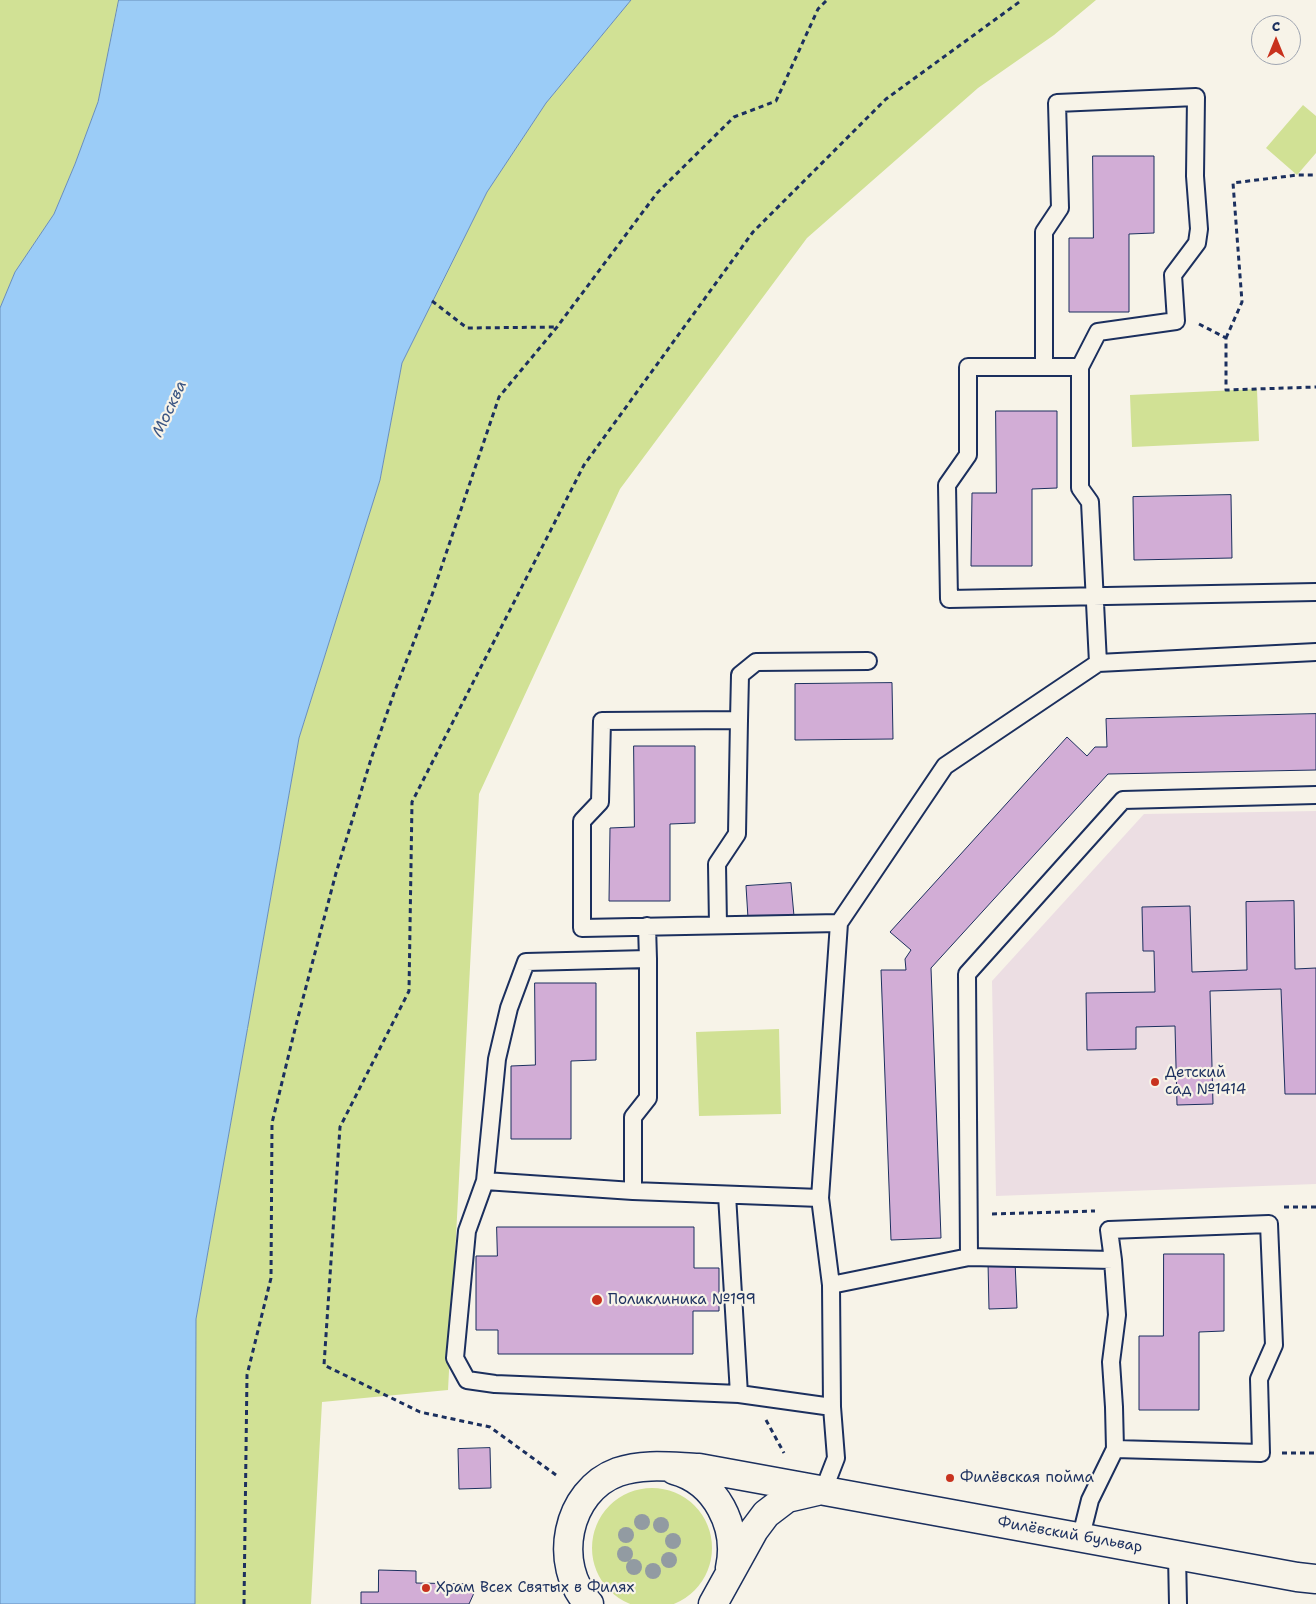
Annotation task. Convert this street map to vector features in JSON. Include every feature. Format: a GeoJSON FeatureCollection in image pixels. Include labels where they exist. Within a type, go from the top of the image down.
{"type":"FeatureCollection","features":[{"type":"Feature","properties":{"kind":"street","name":"Филёвский бульвар"},"geometry":{"type":"LineString","coordinates":[[589,1604],[576,1586],[570,1568],[567,1549],[570,1530],[576,1512],[586,1496],[600,1483],[617,1473],[638,1467],[699,1468],[1316,1579]]}},
{"type":"Feature","properties":{"kind":"street","name":"Филёвский бульвар"},"geometry":{"type":"LineString","coordinates":[[661,1467],[681,1472],[700,1482],[715,1497],[726,1515],[732,1535],[733,1556],[728,1576]]}},
{"type":"Feature","properties":{"kind":"street","name":"Филёвский бульвар"},"geometry":{"type":"LineString","coordinates":[[713,1603],[754,1530],[766,1514],[788,1498],[824,1489]]}},
{"type":"Feature","properties":{"kind":"lane"},"geometry":{"type":"LineString","coordinates":[[1044,367],[1044,232],[1060,208],[1057,103],[1196,97],[1196,176],[1199,229],[1197,243],[1173,275],[1176,321],[1098,332],[1080,367],[1080,488],[1090,502],[1098,663]]}},
{"type":"Feature","properties":{"kind":"lane"},"geometry":{"type":"LineString","coordinates":[[1080,367],[968,367],[968,455],[948,485],[948,599],[1316,592]]}},
{"type":"Feature","properties":{"kind":"lane"},"geometry":{"type":"LineString","coordinates":[[824,1489],[836,1458],[832,1407],[831,1285],[820,1198],[839,923],[944,766],[1098,663],[1316,652]]}},
{"type":"Feature","properties":{"kind":"lane"},"geometry":{"type":"LineString","coordinates":[[718,926],[717,864],[737,834],[740,675],[756,662],[868,660]]}},
{"type":"Feature","properties":{"kind":"lane"},"geometry":{"type":"LineString","coordinates":[[739,720],[602,721],[600,802],[582,821],[582,928],[839,923]]}},
{"type":"Feature","properties":{"kind":"lane"},"geometry":{"type":"LineString","coordinates":[[969,1257],[967,974],[1123,800],[1316,795]]}},
{"type":"Feature","properties":{"kind":"lane"},"geometry":{"type":"LineString","coordinates":[[633,1191],[632,1117],[648,1098],[647,926]]}},
{"type":"Feature","properties":{"kind":"lane"},"geometry":{"type":"LineString","coordinates":[[648,959],[526,962],[509,1008],[497,1059],[485,1180],[467,1231],[456,1358],[467,1380],[495,1384],[746,1395],[832,1407]]}},
{"type":"Feature","properties":{"kind":"lane"},"geometry":{"type":"LineString","coordinates":[[485,1180],[633,1191],[820,1198]]}},
{"type":"Feature","properties":{"kind":"lane"},"geometry":{"type":"LineString","coordinates":[[727,1195],[746,1395]]}},
{"type":"Feature","properties":{"kind":"lane"},"geometry":{"type":"LineString","coordinates":[[1081,1536],[1090,1500],[1115,1449],[1111,1362],[1117,1315],[1109,1230],[1269,1224],[1274,1345],[1259,1379],[1261,1453],[1115,1449]]}},
{"type":"Feature","properties":{"kind":"lane"},"geometry":{"type":"LineString","coordinates":[[831,1285],[969,1257],[1113,1260]]}},
{"type":"Feature","properties":{"kind":"lane"},"geometry":{"type":"LineString","coordinates":[[1177,1555],[1178,1604]]}},
{"type":"Feature","properties":{"kind":"path"},"geometry":{"type":"LineString","coordinates":[[244,1604],[247,1375],[271,1278],[272,1123],[336,873],[371,759],[432,595],[499,398],[557,327],[658,193],[734,117],[776,101],[818,9],[827,0]]}},
{"type":"Feature","properties":{"kind":"path"},"geometry":{"type":"LineString","coordinates":[[556,1475],[490,1427],[420,1412],[324,1365],[340,1127],[409,990],[412,802],[584,465],[754,232],[886,99],[1022,0]]}},
{"type":"Feature","properties":{"kind":"path"},"geometry":{"type":"LineString","coordinates":[[1316,175],[1297,175],[1233,182],[1242,302],[1226,338],[1226,390],[1316,387]]}},
{"type":"Feature","properties":{"kind":"path"},"geometry":{"type":"LineString","coordinates":[[432,301],[468,328],[557,327]]}},
{"type":"Feature","properties":{"kind":"path"},"geometry":{"type":"LineString","coordinates":[[1176,321],[1193,321],[1226,338]]}},
{"type":"Feature","properties":{"kind":"path"},"geometry":{"type":"LineString","coordinates":[[746,1395],[784,1453]]}},
{"type":"Feature","properties":{"kind":"path"},"geometry":{"type":"LineString","coordinates":[[1261,1453],[1316,1453]]}},
{"type":"Feature","properties":{"kind":"shaded area","name":"Детский сад №1414"},"geometry":{"type":"Polygon","coordinates":[[[1316,811],[1316,1184],[996,1196],[992,981],[1144,814],[1316,811]]]}},
{"type":"Feature","properties":{"kind":"green space"},"geometry":{"type":"Polygon","coordinates":[[[0,0],[119,0],[98,102],[75,164],[54,214],[15,272],[0,308],[0,0]]]}},
{"type":"Feature","properties":{"kind":"green space"},"geometry":{"type":"Polygon","coordinates":[[[631,0],[1096,0],[1054,35],[978,88],[807,238],[620,489],[479,794],[448,1390],[322,1402],[311,1604],[195,1604],[196,1319],[299,738],[380,480],[402,363],[487,192],[546,103],[631,0]]]}},
{"type":"Feature","properties":{"kind":"green space"},"geometry":{"type":"Polygon","coordinates":[[[1303,105],[1316,116],[1316,153],[1297,175],[1266,148],[1303,105]]]}},
{"type":"Feature","properties":{"kind":"green space"},"geometry":{"type":"Polygon","coordinates":[[[1257,389],[1259,441],[1132,447],[1130,395],[1257,389]]]}},
{"type":"Feature","properties":{"kind":"green space"},"geometry":{"type":"Polygon","coordinates":[[[779,1029],[781,1114],[699,1116],[696,1032],[779,1029]]]}},
{"type":"Feature","properties":{"kind":"green space"},"geometry":{"type":"Polygon","coordinates":[[[652,1488],[664,1489],[675,1493],[685,1498],[694,1506],[702,1515],[707,1525],[711,1536],[711,1560],[707,1571],[702,1581],[694,1590],[685,1598],[675,1603],[664,1607],[652,1608],[640,1607],[629,1603],[619,1598],[610,1590],[602,1581],[597,1571],[593,1560],[592,1548],[593,1536],[597,1525],[602,1515],[610,1506],[619,1498],[629,1493],[640,1489],[652,1488]]]}},
{"type":"Feature","properties":{"kind":"water","name":"Москва"},"geometry":{"type":"Polygon","coordinates":[[[119,0],[631,0],[546,103],[487,192],[402,363],[380,480],[299,738],[196,1319],[195,1604],[0,1604],[0,308],[15,272],[54,214],[75,164],[98,102],[119,0]]]}},
{"type":"Feature","properties":{"kind":"building"},"geometry":{"type":"Polygon","coordinates":[[[1093,156],[1154,156],[1154,233],[1129,234],[1129,312],[1069,312],[1069,238],[1093,238],[1093,156]]]}},
{"type":"Feature","properties":{"kind":"building"},"geometry":{"type":"Polygon","coordinates":[[[996,411],[1057,411],[1057,488],[1032,489],[1032,566],[971,566],[972,493],[996,493],[996,411]]]}},
{"type":"Feature","properties":{"kind":"building"},"geometry":{"type":"Polygon","coordinates":[[[1231,495],[1232,558],[1134,560],[1133,497],[1231,495]]]}},
{"type":"Feature","properties":{"kind":"building"},"geometry":{"type":"Polygon","coordinates":[[[892,683],[893,739],[795,740],[795,684],[892,683]]]}},
{"type":"Feature","properties":{"kind":"building"},"geometry":{"type":"Polygon","coordinates":[[[1316,714],[1316,770],[1108,774],[931,968],[941,1238],[891,1240],[881,970],[906,970],[905,959],[911,950],[890,932],[1067,737],[1087,756],[1095,747],[1107,747],[1106,719],[1316,714]]]}},
{"type":"Feature","properties":{"kind":"building"},"geometry":{"type":"Polygon","coordinates":[[[634,746],[695,746],[695,823],[670,824],[670,901],[609,901],[610,828],[634,827],[634,746]]]}},
{"type":"Feature","properties":{"kind":"building"},"geometry":{"type":"Polygon","coordinates":[[[791,883],[794,916],[748,918],[746,886],[791,883]]]}},
{"type":"Feature","properties":{"kind":"building"},"geometry":{"type":"Polygon","coordinates":[[[1294,901],[1295,969],[1316,968],[1316,1094],[1285,1094],[1281,989],[1210,991],[1213,1104],[1177,1105],[1175,1026],[1136,1027],[1136,1049],[1087,1050],[1086,993],[1155,992],[1154,951],[1143,951],[1142,907],[1190,906],[1192,972],[1247,970],[1246,902],[1294,901]]]}},
{"type":"Feature","properties":{"kind":"building"},"geometry":{"type":"Polygon","coordinates":[[[535,983],[596,983],[596,1060],[571,1061],[571,1139],[511,1139],[511,1066],[535,1065],[535,983]]]}},
{"type":"Feature","properties":{"kind":"building","name":"Поликлиника №199"},"geometry":{"type":"Polygon","coordinates":[[[497,1227],[694,1227],[694,1268],[719,1268],[719,1311],[693,1311],[693,1354],[498,1354],[498,1330],[476,1330],[476,1256],[497,1256],[497,1227]]]}},
{"type":"Feature","properties":{"kind":"building"},"geometry":{"type":"Polygon","coordinates":[[[1164,1254],[1224,1254],[1224,1331],[1199,1332],[1199,1410],[1139,1410],[1139,1336],[1163,1336],[1164,1254]]]}},
{"type":"Feature","properties":{"kind":"building"},"geometry":{"type":"Polygon","coordinates":[[[1015,1261],[1017,1308],[989,1309],[988,1262],[1015,1261]]]}},
{"type":"Feature","properties":{"kind":"building"},"geometry":{"type":"Polygon","coordinates":[[[490,1448],[491,1488],[459,1489],[458,1449],[490,1448]]]}},
{"type":"Feature","properties":{"kind":"building","name":"Храм Всех Святых в Филях"},"geometry":{"type":"Polygon","coordinates":[[[379,1570],[416,1571],[416,1583],[474,1584],[474,1593],[469,1604],[361,1604],[361,1592],[378,1592],[379,1570]]]}},
{"type":"Feature","properties":{"kind":"place","name":"Детский сад №1414"},"geometry":{"type":"Point","coordinates":[1155,1082]}},
{"type":"Feature","properties":{"kind":"place","name":"Поликлиника №199"},"geometry":{"type":"Point","coordinates":[597,1300]}},
{"type":"Feature","properties":{"kind":"place","name":"Филёвская пойма"},"geometry":{"type":"Point","coordinates":[950,1478]}},
{"type":"Feature","properties":{"kind":"place","name":"Храм Всех Святых в Филях"},"geometry":{"type":"Point","coordinates":[426,1588]}}]}
